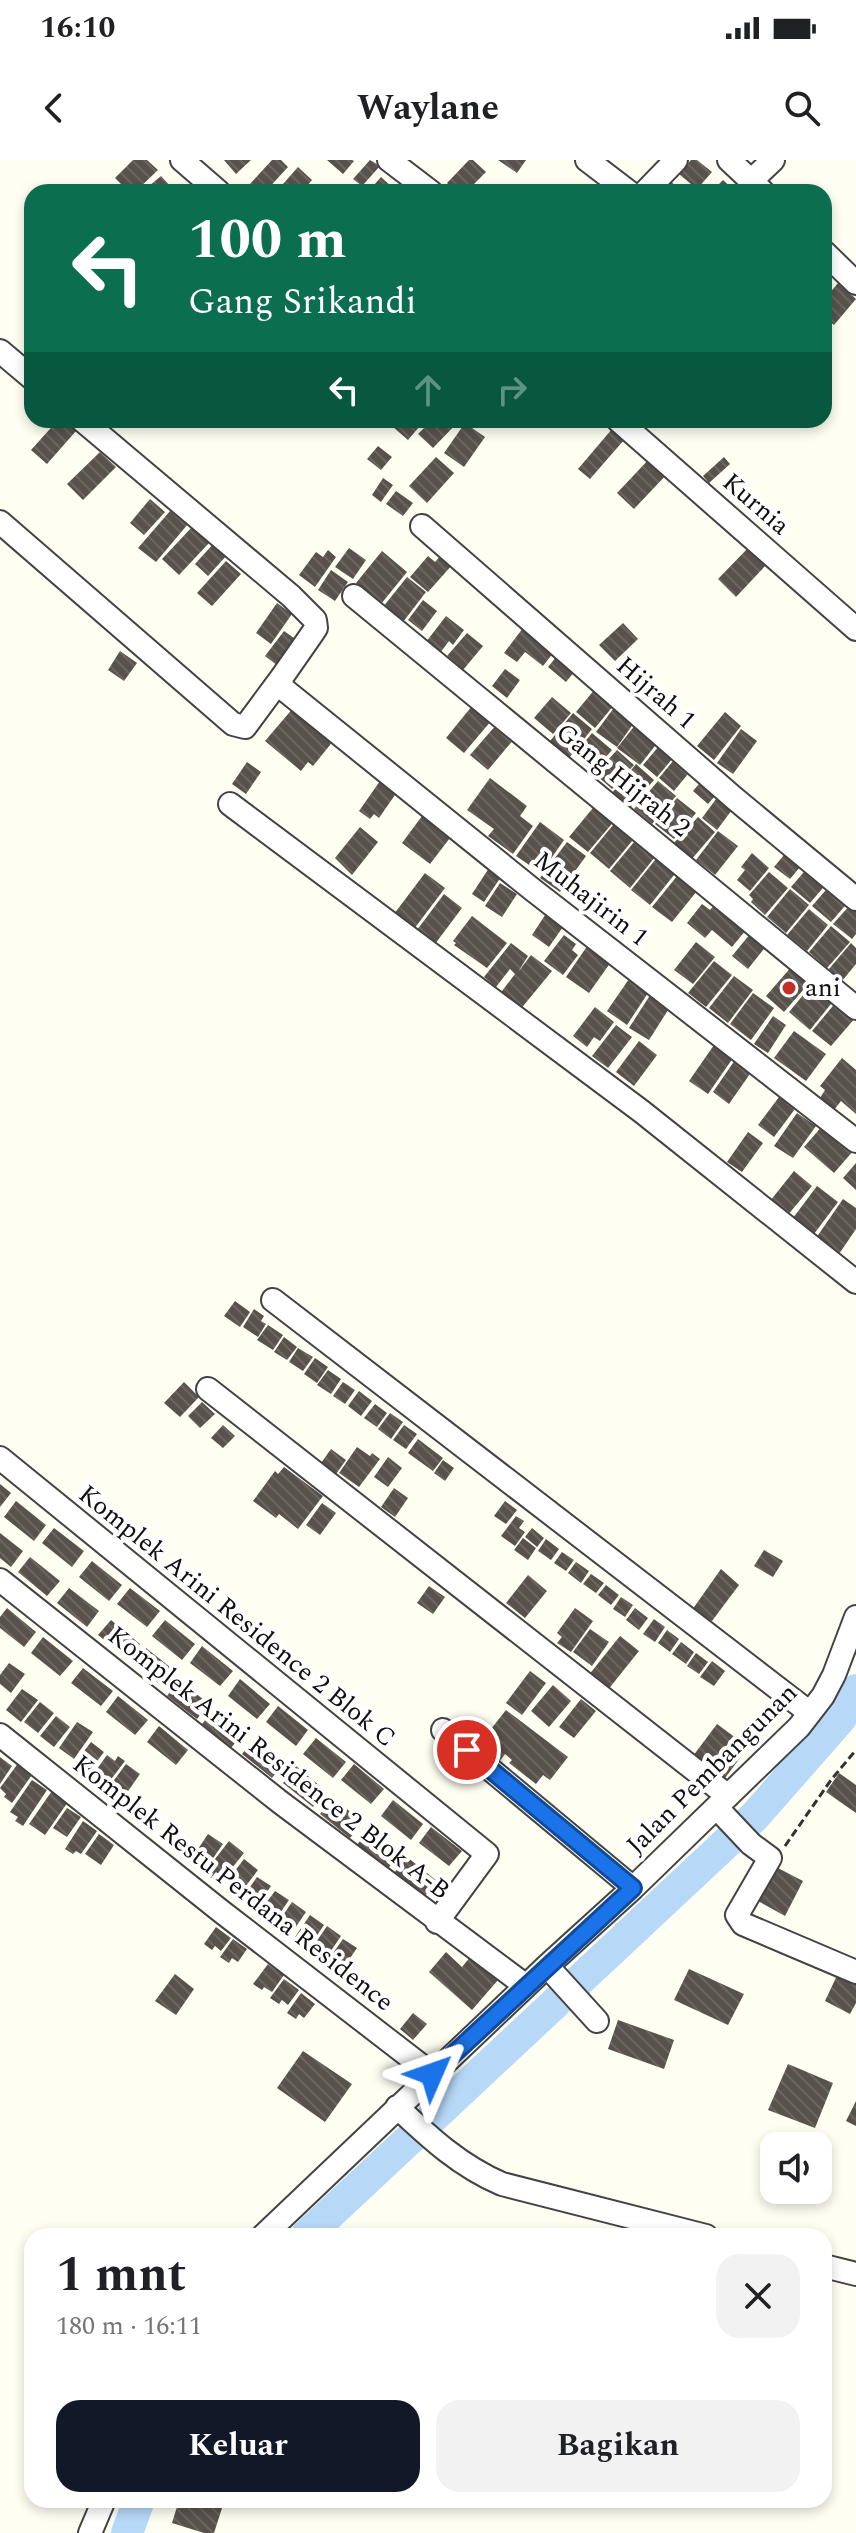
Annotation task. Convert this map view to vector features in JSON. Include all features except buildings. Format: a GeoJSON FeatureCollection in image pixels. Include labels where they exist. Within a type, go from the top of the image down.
{"type":"FeatureCollection","features":[{"type":"Feature","properties":{"kind":"street"},"geometry":{"type":"LineString","coordinates":[[182,160],[210,184]]}},
{"type":"Feature","properties":{"kind":"street"},"geometry":{"type":"LineString","coordinates":[[389,160],[420,184]]}},
{"type":"Feature","properties":{"kind":"street"},"geometry":{"type":"LineString","coordinates":[[587,160],[618,184]]}},
{"type":"Feature","properties":{"kind":"street"},"geometry":{"type":"LineString","coordinates":[[653,184],[676,160]]}},
{"type":"Feature","properties":{"kind":"street"},"geometry":{"type":"LineString","coordinates":[[729,160],[755,184]]}},
{"type":"Feature","properties":{"kind":"street"},"geometry":{"type":"LineString","coordinates":[[758,184],[773,160]]}},
{"type":"Feature","properties":{"kind":"street"},"geometry":{"type":"LineString","coordinates":[[832,257],[852,271]]}},
{"type":"Feature","properties":{"kind":"street"},"geometry":{"type":"LineString","coordinates":[[0,351],[24,371]]}},
{"type":"Feature","properties":{"kind":"street"},"geometry":{"type":"LineString","coordinates":[[0,522],[233,724],[245,727],[316,628],[316,623],[311,615],[91,428]]}},
{"type":"Feature","properties":{"kind":"street","name":"Kurnia"},"geometry":{"type":"LineString","coordinates":[[627,428],[856,629]]}},
{"type":"Feature","properties":{"kind":"street","name":"Hijrah 1"},"geometry":{"type":"LineString","coordinates":[[422,526],[734,798],[856,899]]}},
{"type":"Feature","properties":{"kind":"street","name":"Gang Hijrah 2"},"geometry":{"type":"LineString","coordinates":[[354,596],[856,1008]]}},
{"type":"Feature","properties":{"kind":"street","name":"Muhajirin 1"},"geometry":{"type":"LineString","coordinates":[[282,677],[281,687],[533,890],[856,1141]]}},
{"type":"Feature","properties":{"kind":"street"},"geometry":{"type":"LineString","coordinates":[[230,804],[641,1111],[856,1282]]}},
{"type":"Feature","properties":{"kind":"street"},"geometry":{"type":"LineString","coordinates":[[273,1300],[810,1713]]}},
{"type":"Feature","properties":{"kind":"street"},"geometry":{"type":"LineString","coordinates":[[208,1389],[721,1804],[751,1844],[770,1858],[737,1915],[743,1924],[856,1972]]}},
{"type":"Feature","properties":{"kind":"street","name":"Komplek Arini Residence 2 Blok C"},"geometry":{"type":"LineString","coordinates":[[0,1458],[487,1854],[437,1922]]}},
{"type":"Feature","properties":{"kind":"street","name":"Komplek Arini Residence 2 Blok A-B"},"geometry":{"type":"LineString","coordinates":[[0,1580],[280,1802],[526,1986]]}},
{"type":"Feature","properties":{"kind":"street","name":"Jalan Pembangunan"},"geometry":{"type":"LineString","coordinates":[[272,2228],[402,2111],[432,2074],[721,1804],[810,1713],[834,1675],[856,1617]]}},
{"type":"Feature","properties":{"kind":"street"},"geometry":{"type":"LineString","coordinates":[[443,1730],[633,1888]]}},
{"type":"Feature","properties":{"kind":"street","name":"Komplek Restu Perdana Residence"},"geometry":{"type":"LineString","coordinates":[[0,1735],[432,2074]]}},
{"type":"Feature","properties":{"kind":"street"},"geometry":{"type":"LineString","coordinates":[[548,1966],[597,2021]]}},
{"type":"Feature","properties":{"kind":"street"},"geometry":{"type":"LineString","coordinates":[[402,2111],[438,2145],[477,2173],[502,2184],[675,2228]]}},
{"type":"Feature","properties":{"kind":"street"},"geometry":{"type":"LineString","coordinates":[[832,2268],[856,2274]]}},
{"type":"Feature","properties":{"kind":"street"},"geometry":{"type":"LineString","coordinates":[[90,2533],[101,2508]]}},
{"type":"Feature","properties":{"kind":"path"},"geometry":{"type":"LineString","coordinates":[[770,1858],[783,1848],[856,1750]]}},
{"type":"Feature","properties":{"kind":"waterway"},"geometry":{"type":"LineString","coordinates":[[315,2228],[754,1817],[841,1718],[856,1690]]}},
{"type":"Feature","properties":{"kind":"waterway"},"geometry":{"type":"LineString","coordinates":[[127,2533],[136,2508]]}},
{"type":"Feature","properties":{"kind":"place","name":"ani"},"geometry":{"type":"Point","coordinates":[789,988]}},
{"type":"Feature","properties":{"kind":"route"},"geometry":{"type":"LineString","coordinates":[[432,2074],[633,1888],[467,1750]]}}]}
